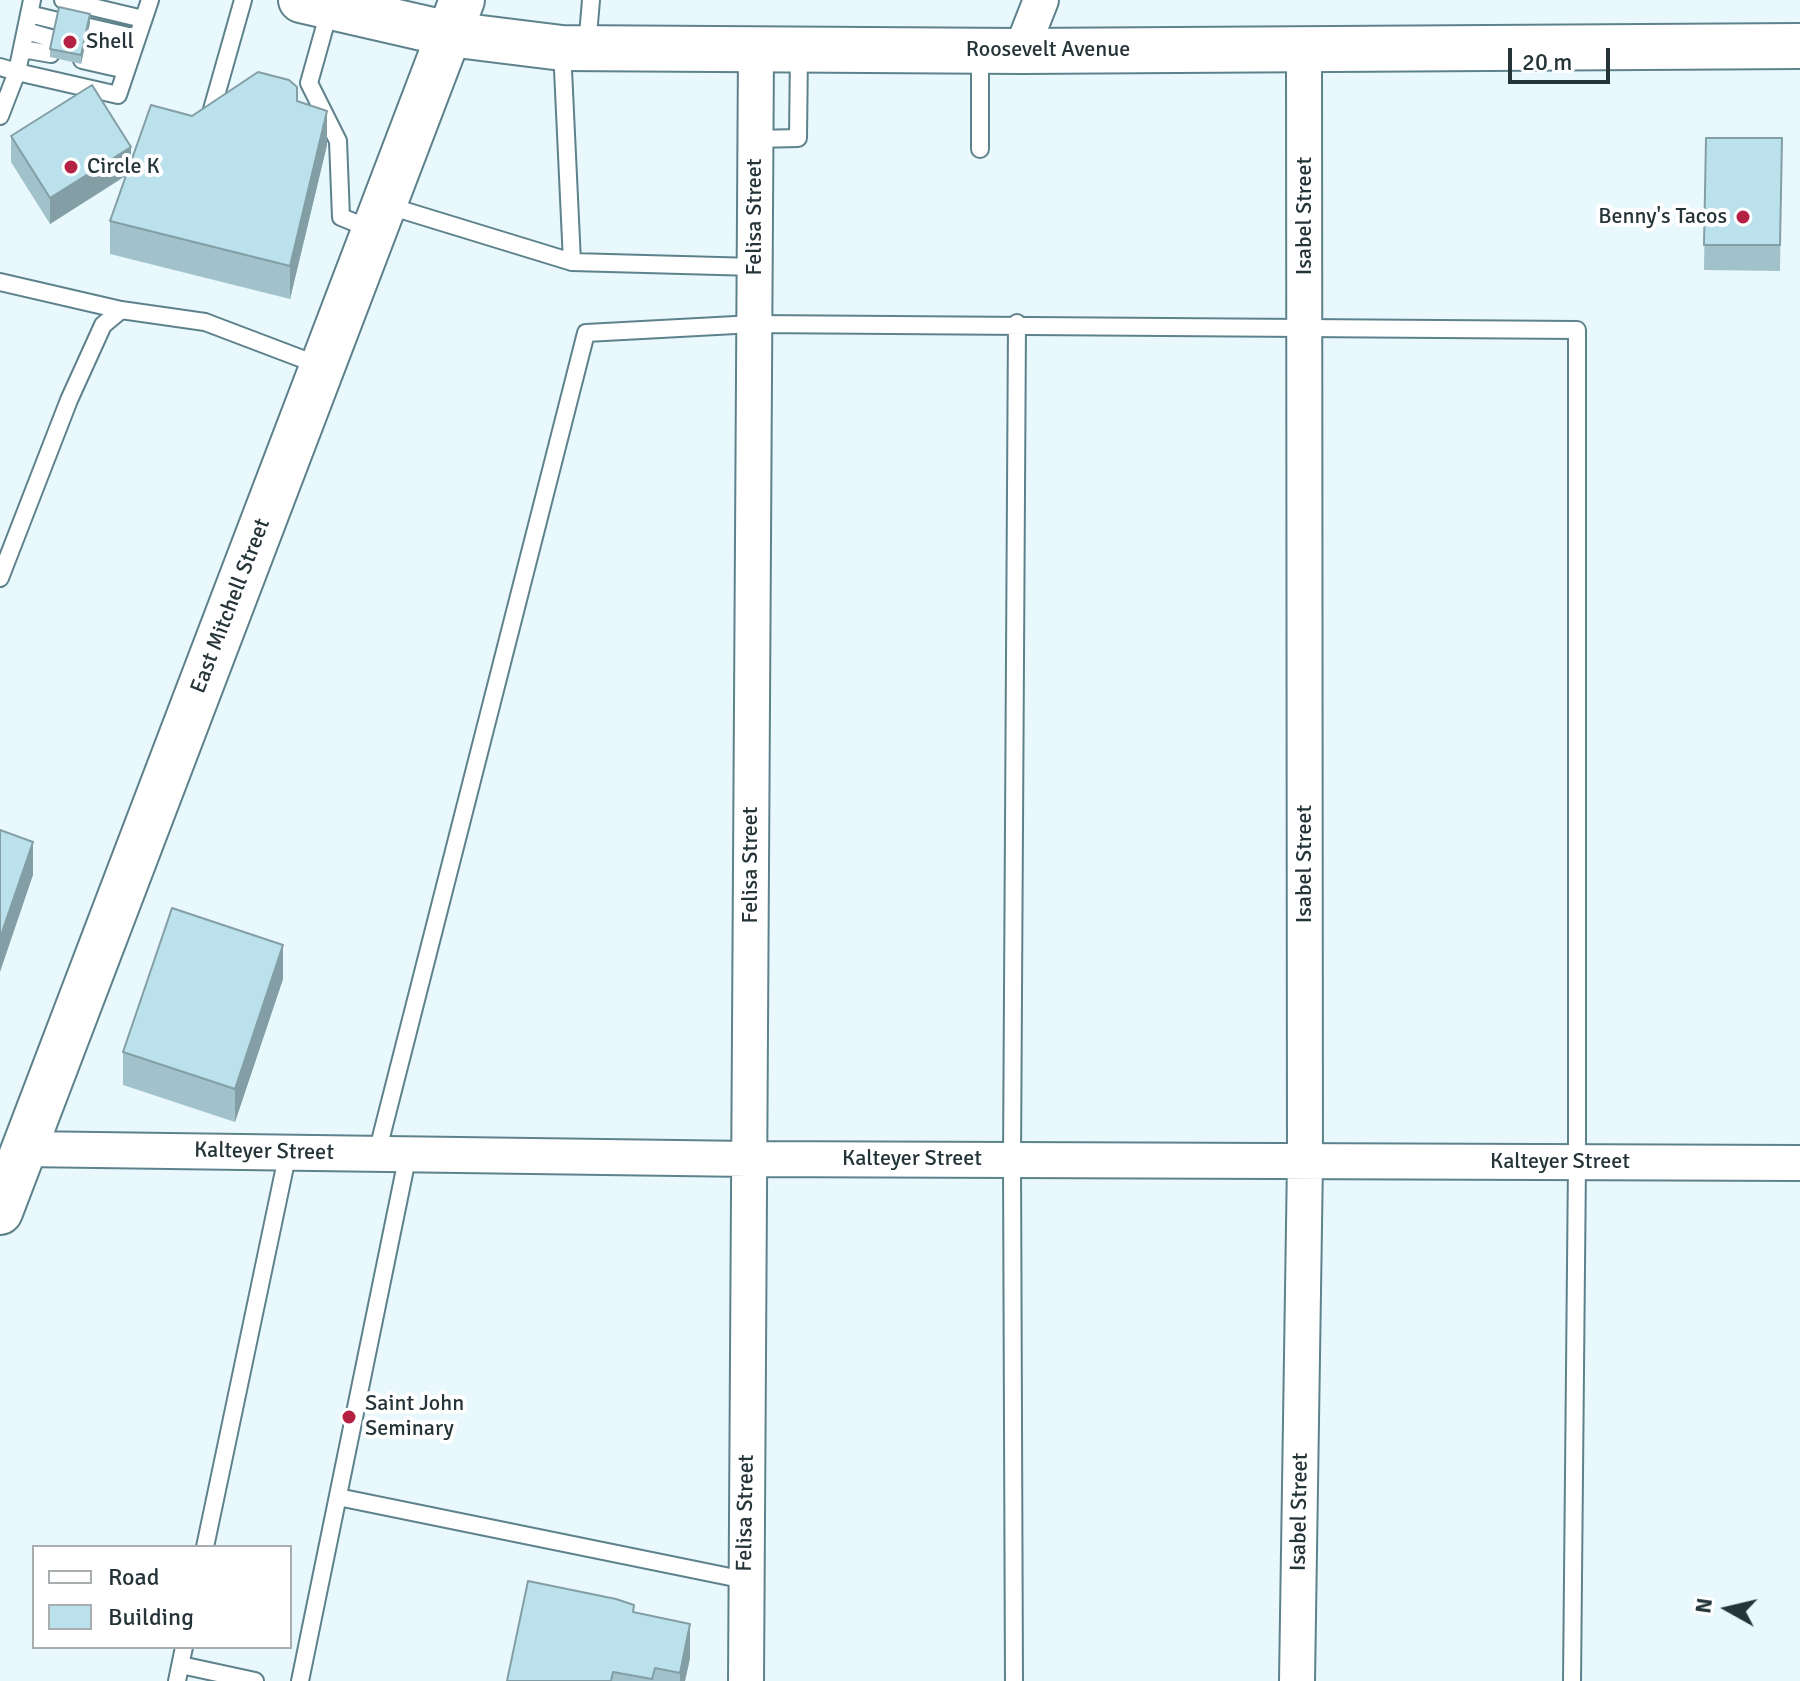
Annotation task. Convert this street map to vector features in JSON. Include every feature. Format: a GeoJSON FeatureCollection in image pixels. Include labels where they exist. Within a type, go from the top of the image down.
{"type":"FeatureCollection","features":[{"type":"Feature","properties":{"kind":"main road","name":"Roosevelt Avenue"},"geometry":{"type":"LineString","coordinates":[[316,3],[456,17],[574,48],[1001,51],[1800,46]]}},
{"type":"Feature","properties":{"kind":"main road","name":"East Mitchell Street"},"geometry":{"type":"LineString","coordinates":[[0,1212],[456,17]]}},
{"type":"Feature","properties":{"kind":"street"},"geometry":{"type":"LineString","coordinates":[[1001,51],[1041,0]]}},
{"type":"Feature","properties":{"kind":"street","name":"Isabel Street"},"geometry":{"type":"LineString","coordinates":[[1297,1681],[1305,1161],[1304,47]]}},
{"type":"Feature","properties":{"kind":"street","name":"Felisa Street"},"geometry":{"type":"LineString","coordinates":[[746,1681],[756,49]]}},
{"type":"Feature","properties":{"kind":"street","name":"Kalteyer Street"},"geometry":{"type":"LineString","coordinates":[[24,1149],[749,1159],[1800,1163]]}},
{"type":"Feature","properties":{"kind":"lane"},"geometry":{"type":"LineString","coordinates":[[63,0],[143,19]]}},
{"type":"Feature","properties":{"kind":"lane"},"geometry":{"type":"LineString","coordinates":[[8,70],[118,95],[150,0]]}},
{"type":"Feature","properties":{"kind":"lane"},"geometry":{"type":"LineString","coordinates":[[209,120],[243,0]]}},
{"type":"Feature","properties":{"kind":"lane"},"geometry":{"type":"LineString","coordinates":[[572,262],[574,48],[591,0]]}},
{"type":"Feature","properties":{"kind":"lane"},"geometry":{"type":"LineString","coordinates":[[316,3],[309,83],[338,141],[341,217],[379,218],[572,262],[755,267]]}},
{"type":"Feature","properties":{"kind":"lane"},"geometry":{"type":"LineString","coordinates":[[29,15],[58,21]]}},
{"type":"Feature","properties":{"kind":"lane"},"geometry":{"type":"LineString","coordinates":[[22,49],[53,46],[29,15]]}},
{"type":"Feature","properties":{"kind":"lane"},"geometry":{"type":"LineString","coordinates":[[0,116],[8,70],[22,49],[29,15]]}},
{"type":"Feature","properties":{"kind":"lane"},"geometry":{"type":"LineString","coordinates":[[89,27],[137,38]]}},
{"type":"Feature","properties":{"kind":"lane"},"geometry":{"type":"LineString","coordinates":[[755,139],[798,138],[799,50]]}},
{"type":"Feature","properties":{"kind":"lane"},"geometry":{"type":"LineString","coordinates":[[980,149],[1001,51]]}},
{"type":"Feature","properties":{"kind":"lane"},"geometry":{"type":"LineString","coordinates":[[84,53],[128,63]]}},
{"type":"Feature","properties":{"kind":"lane"},"geometry":{"type":"LineString","coordinates":[[2,287],[121,310],[205,322],[323,367]]}},
{"type":"Feature","properties":{"kind":"lane"},"geometry":{"type":"LineString","coordinates":[[0,578],[69,400],[103,325],[121,310]]}},
{"type":"Feature","properties":{"kind":"lane"},"geometry":{"type":"LineString","coordinates":[[1014,1681],[1012,1160],[1017,323]]}},
{"type":"Feature","properties":{"kind":"lane"},"geometry":{"type":"LineString","coordinates":[[300,1681],[338,1497],[392,1154],[586,333],[754,324],[1017,323],[1577,330],[1577,1162],[1572,1681]]}},
{"type":"Feature","properties":{"kind":"lane"},"geometry":{"type":"LineString","coordinates":[[205,1545],[288,1152]]}},
{"type":"Feature","properties":{"kind":"lane"},"geometry":{"type":"LineString","coordinates":[[338,1497],[745,1580]]}},
{"type":"Feature","properties":{"kind":"lane"},"geometry":{"type":"LineString","coordinates":[[184,1649],[179,1673],[255,1681]]}},
{"type":"Feature","properties":{"kind":"building","name":"Shell"},"geometry":{"type":"Polygon","coordinates":[[[59,7],[90,14],[81,55],[50,49],[59,7]]]}},
{"type":"Feature","properties":{"kind":"building"},"geometry":{"type":"Polygon","coordinates":[[[258,72],[289,80],[297,87],[297,101],[327,111],[290,266],[110,221],[151,105],[192,116],[258,72]]]}},
{"type":"Feature","properties":{"kind":"building","name":"Circle K"},"geometry":{"type":"Polygon","coordinates":[[[92,85],[131,147],[50,198],[11,136],[92,85]]]}},
{"type":"Feature","properties":{"kind":"building","name":"Benny's Tacos"},"geometry":{"type":"Polygon","coordinates":[[[1706,138],[1782,138],[1780,245],[1704,245],[1706,138]]]}},
{"type":"Feature","properties":{"kind":"building"},"geometry":{"type":"Polygon","coordinates":[[[0,830],[33,842],[0,938],[0,830]]]}},
{"type":"Feature","properties":{"kind":"building"},"geometry":{"type":"Polygon","coordinates":[[[172,908],[283,945],[235,1089],[123,1052],[172,908]]]}},
{"type":"Feature","properties":{"kind":"building"},"geometry":{"type":"Polygon","coordinates":[[[528,1581],[616,1599],[634,1605],[633,1612],[690,1624],[680,1673],[655,1668],[652,1679],[613,1672],[611,1681],[507,1681],[528,1581]]]}},
{"type":"Feature","properties":{"kind":"place","name":"Shell"},"geometry":{"type":"Point","coordinates":[70,42]}},
{"type":"Feature","properties":{"kind":"place","name":"Circle K"},"geometry":{"type":"Point","coordinates":[71,167]}},
{"type":"Feature","properties":{"kind":"place","name":"Benny's Tacos"},"geometry":{"type":"Point","coordinates":[1743,217]}},
{"type":"Feature","properties":{"kind":"place","name":"Saint John Seminary"},"geometry":{"type":"Point","coordinates":[349,1417]}}]}
